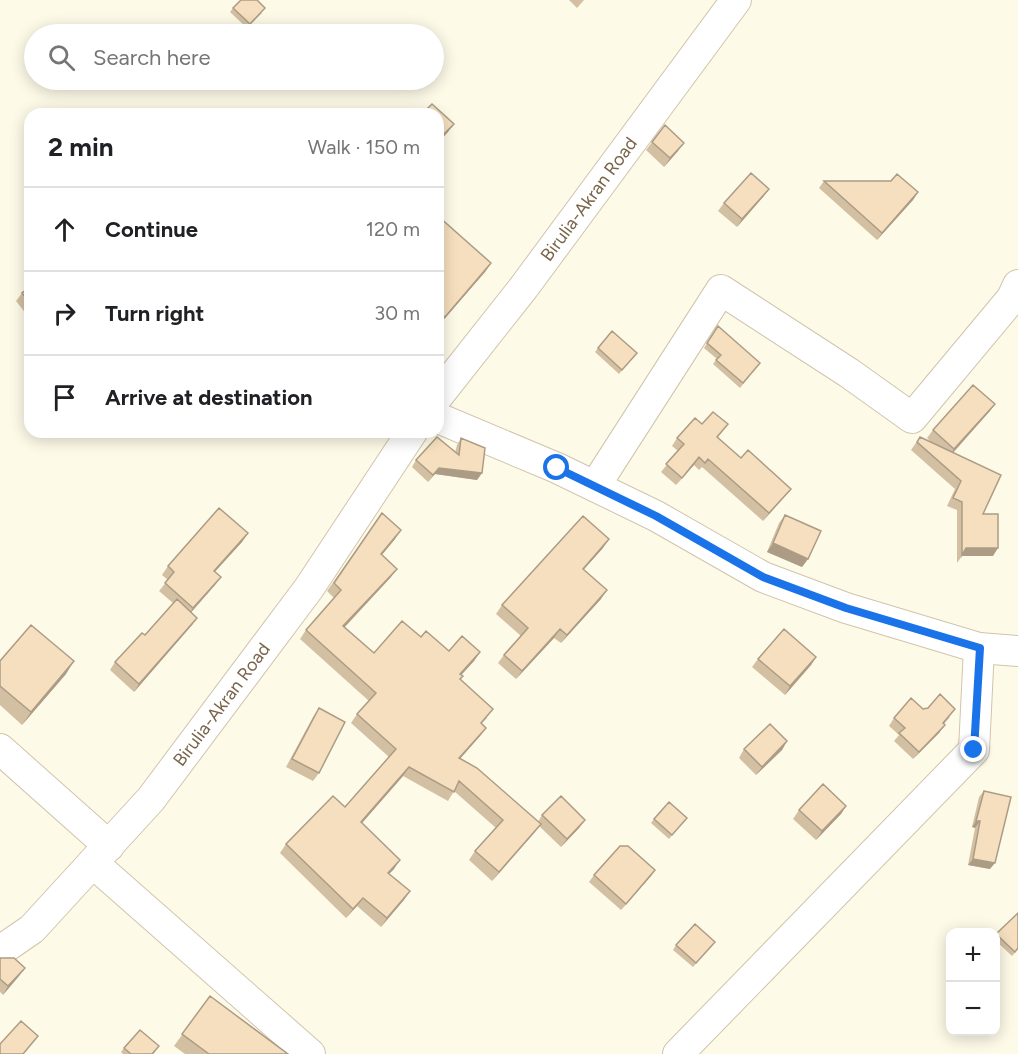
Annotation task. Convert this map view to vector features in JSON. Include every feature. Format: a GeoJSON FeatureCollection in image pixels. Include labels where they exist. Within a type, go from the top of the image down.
{"type":"FeatureCollection","features":[{"type":"Feature","properties":{"kind":"street","name":"Birulia-Akran Road"},"geometry":{"type":"LineString","coordinates":[[444,388],[524,287],[736,0]]}},
{"type":"Feature","properties":{"kind":"street"},"geometry":{"type":"LineString","coordinates":[[595,486],[721,290],[912,417],[1012,298],[1018,285]]}},
{"type":"Feature","properties":{"kind":"street"},"geometry":{"type":"LineString","coordinates":[[444,421],[595,486],[656,516],[763,577],[846,608],[980,648],[1018,651]]}},
{"type":"Feature","properties":{"kind":"street","name":"Birulia-Akran Road"},"geometry":{"type":"LineString","coordinates":[[0,951],[32,929],[152,799],[309,588],[408,438]]}},
{"type":"Feature","properties":{"kind":"street"},"geometry":{"type":"LineString","coordinates":[[678,1054],[974,750],[980,648]]}},
{"type":"Feature","properties":{"kind":"street"},"geometry":{"type":"LineString","coordinates":[[0,749],[101,854],[310,1054]]}},
{"type":"Feature","properties":{"kind":"building"},"geometry":{"type":"Polygon","coordinates":[[[241,0],[257,0],[265,8],[250,24],[233,8],[241,0]]]}},
{"type":"Feature","properties":{"kind":"building"},"geometry":{"type":"Polygon","coordinates":[[[444,115],[454,124],[444,134],[444,115]]]}},
{"type":"Feature","properties":{"kind":"building"},"geometry":{"type":"Polygon","coordinates":[[[665,125],[684,143],[670,158],[652,142],[665,125]]]}},
{"type":"Feature","properties":{"kind":"building"},"geometry":{"type":"Polygon","coordinates":[[[751,173],[769,189],[742,219],[724,203],[751,173]]]}},
{"type":"Feature","properties":{"kind":"building"},"geometry":{"type":"Polygon","coordinates":[[[897,174],[918,192],[882,233],[824,181],[891,181],[897,174]]]}},
{"type":"Feature","properties":{"kind":"building"},"geometry":{"type":"Polygon","coordinates":[[[444,221],[491,263],[444,316],[444,221]]]}},
{"type":"Feature","properties":{"kind":"building"},"geometry":{"type":"Polygon","coordinates":[[[718,326],[760,363],[743,383],[716,360],[721,355],[707,343],[718,326]]]}},
{"type":"Feature","properties":{"kind":"building"},"geometry":{"type":"Polygon","coordinates":[[[612,331],[637,353],[622,370],[598,348],[612,331]]]}},
{"type":"Feature","properties":{"kind":"building"},"geometry":{"type":"Polygon","coordinates":[[[973,385],[995,404],[954,449],[933,430],[973,385]]]}},
{"type":"Feature","properties":{"kind":"building"},"geometry":{"type":"Polygon","coordinates":[[[713,412],[728,424],[717,437],[741,458],[748,450],[791,489],[769,513],[708,459],[705,463],[699,457],[682,478],[666,464],[684,444],[677,438],[695,418],[702,424],[713,412]]]}},
{"type":"Feature","properties":{"kind":"building"},"geometry":{"type":"Polygon","coordinates":[[[920,437],[1001,475],[983,514],[998,514],[998,548],[966,548],[962,555],[962,502],[953,498],[961,481],[917,442],[920,437]]]}},
{"type":"Feature","properties":{"kind":"building"},"geometry":{"type":"Polygon","coordinates":[[[436,438],[459,455],[461,438],[485,448],[482,473],[439,468],[433,475],[416,460],[436,438]]]}},
{"type":"Feature","properties":{"kind":"building"},"geometry":{"type":"Polygon","coordinates":[[[219,508],[248,533],[214,571],[221,577],[193,608],[165,583],[174,572],[168,566],[219,508]]]}},
{"type":"Feature","properties":{"kind":"building"},"geometry":{"type":"Polygon","coordinates":[[[382,513],[401,530],[381,554],[397,569],[343,626],[374,653],[402,621],[421,637],[426,631],[449,651],[462,636],[480,652],[460,674],[463,676],[460,679],[493,709],[481,723],[486,728],[459,758],[477,768],[541,824],[499,872],[475,851],[503,820],[459,781],[454,792],[409,767],[361,822],[400,860],[388,873],[410,891],[387,918],[363,898],[353,909],[286,844],[333,796],[345,807],[396,749],[357,714],[376,693],[306,630],[341,590],[334,583],[382,513]]]}},
{"type":"Feature","properties":{"kind":"building"},"geometry":{"type":"Polygon","coordinates":[[[785,515],[821,531],[808,559],[773,543],[785,515]]]}},
{"type":"Feature","properties":{"kind":"building"},"geometry":{"type":"Polygon","coordinates":[[[583,516],[609,539],[583,569],[607,590],[567,635],[560,629],[522,671],[504,655],[528,628],[502,605],[583,516]]]}},
{"type":"Feature","properties":{"kind":"building"},"geometry":{"type":"Polygon","coordinates":[[[177,599],[197,618],[139,684],[115,662],[142,633],[145,635],[177,599]]]}},
{"type":"Feature","properties":{"kind":"building"},"geometry":{"type":"Polygon","coordinates":[[[31,625],[74,661],[31,712],[0,686],[0,661],[31,625]]]}},
{"type":"Feature","properties":{"kind":"building"},"geometry":{"type":"Polygon","coordinates":[[[784,629],[816,657],[790,686],[758,659],[784,629]]]}},
{"type":"Feature","properties":{"kind":"building"},"geometry":{"type":"Polygon","coordinates":[[[940,694],[955,709],[943,723],[945,725],[919,752],[899,733],[905,728],[894,718],[911,698],[923,709],[928,708],[940,694]]]}},
{"type":"Feature","properties":{"kind":"building"},"geometry":{"type":"Polygon","coordinates":[[[319,708],[345,722],[319,773],[292,759],[319,708]]]}},
{"type":"Feature","properties":{"kind":"building"},"geometry":{"type":"Polygon","coordinates":[[[770,724],[787,741],[762,767],[744,749],[770,724]]]}},
{"type":"Feature","properties":{"kind":"building"},"geometry":{"type":"Polygon","coordinates":[[[823,784],[846,806],[822,831],[799,810],[823,784]]]}},
{"type":"Feature","properties":{"kind":"building"},"geometry":{"type":"Polygon","coordinates":[[[984,791],[1011,797],[995,863],[973,859],[980,821],[976,821],[984,791]]]}},
{"type":"Feature","properties":{"kind":"building"},"geometry":{"type":"Polygon","coordinates":[[[561,796],[585,820],[567,839],[542,815],[561,796]]]}},
{"type":"Feature","properties":{"kind":"building"},"geometry":{"type":"Polygon","coordinates":[[[669,802],[687,818],[672,835],[654,819],[669,802]]]}},
{"type":"Feature","properties":{"kind":"building"},"geometry":{"type":"Polygon","coordinates":[[[620,846],[628,846],[655,870],[626,904],[594,875],[620,846]]]}},
{"type":"Feature","properties":{"kind":"building"},"geometry":{"type":"Polygon","coordinates":[[[1018,913],[1018,948],[1015,952],[1000,938],[1000,930],[1018,913]]]}},
{"type":"Feature","properties":{"kind":"building"},"geometry":{"type":"Polygon","coordinates":[[[695,924],[715,942],[696,963],[676,945],[695,924]]]}},
{"type":"Feature","properties":{"kind":"building"},"geometry":{"type":"Polygon","coordinates":[[[0,958],[14,958],[25,968],[8,986],[0,979],[0,958]]]}},
{"type":"Feature","properties":{"kind":"building"},"geometry":{"type":"Polygon","coordinates":[[[210,996],[288,1054],[209,1054],[182,1034],[210,996]]]}},
{"type":"Feature","properties":{"kind":"building"},"geometry":{"type":"Polygon","coordinates":[[[21,1021],[38,1036],[23,1054],[0,1054],[0,1044],[21,1021]]]}},
{"type":"Feature","properties":{"kind":"building"},"geometry":{"type":"Polygon","coordinates":[[[140,1030],[159,1046],[152,1054],[131,1054],[124,1048],[140,1030]]]}},
{"type":"Feature","properties":{"kind":"route"},"geometry":{"type":"LineString","coordinates":[[557,468],[656,516],[763,577],[846,608],[980,648],[974,750]]}}]}
